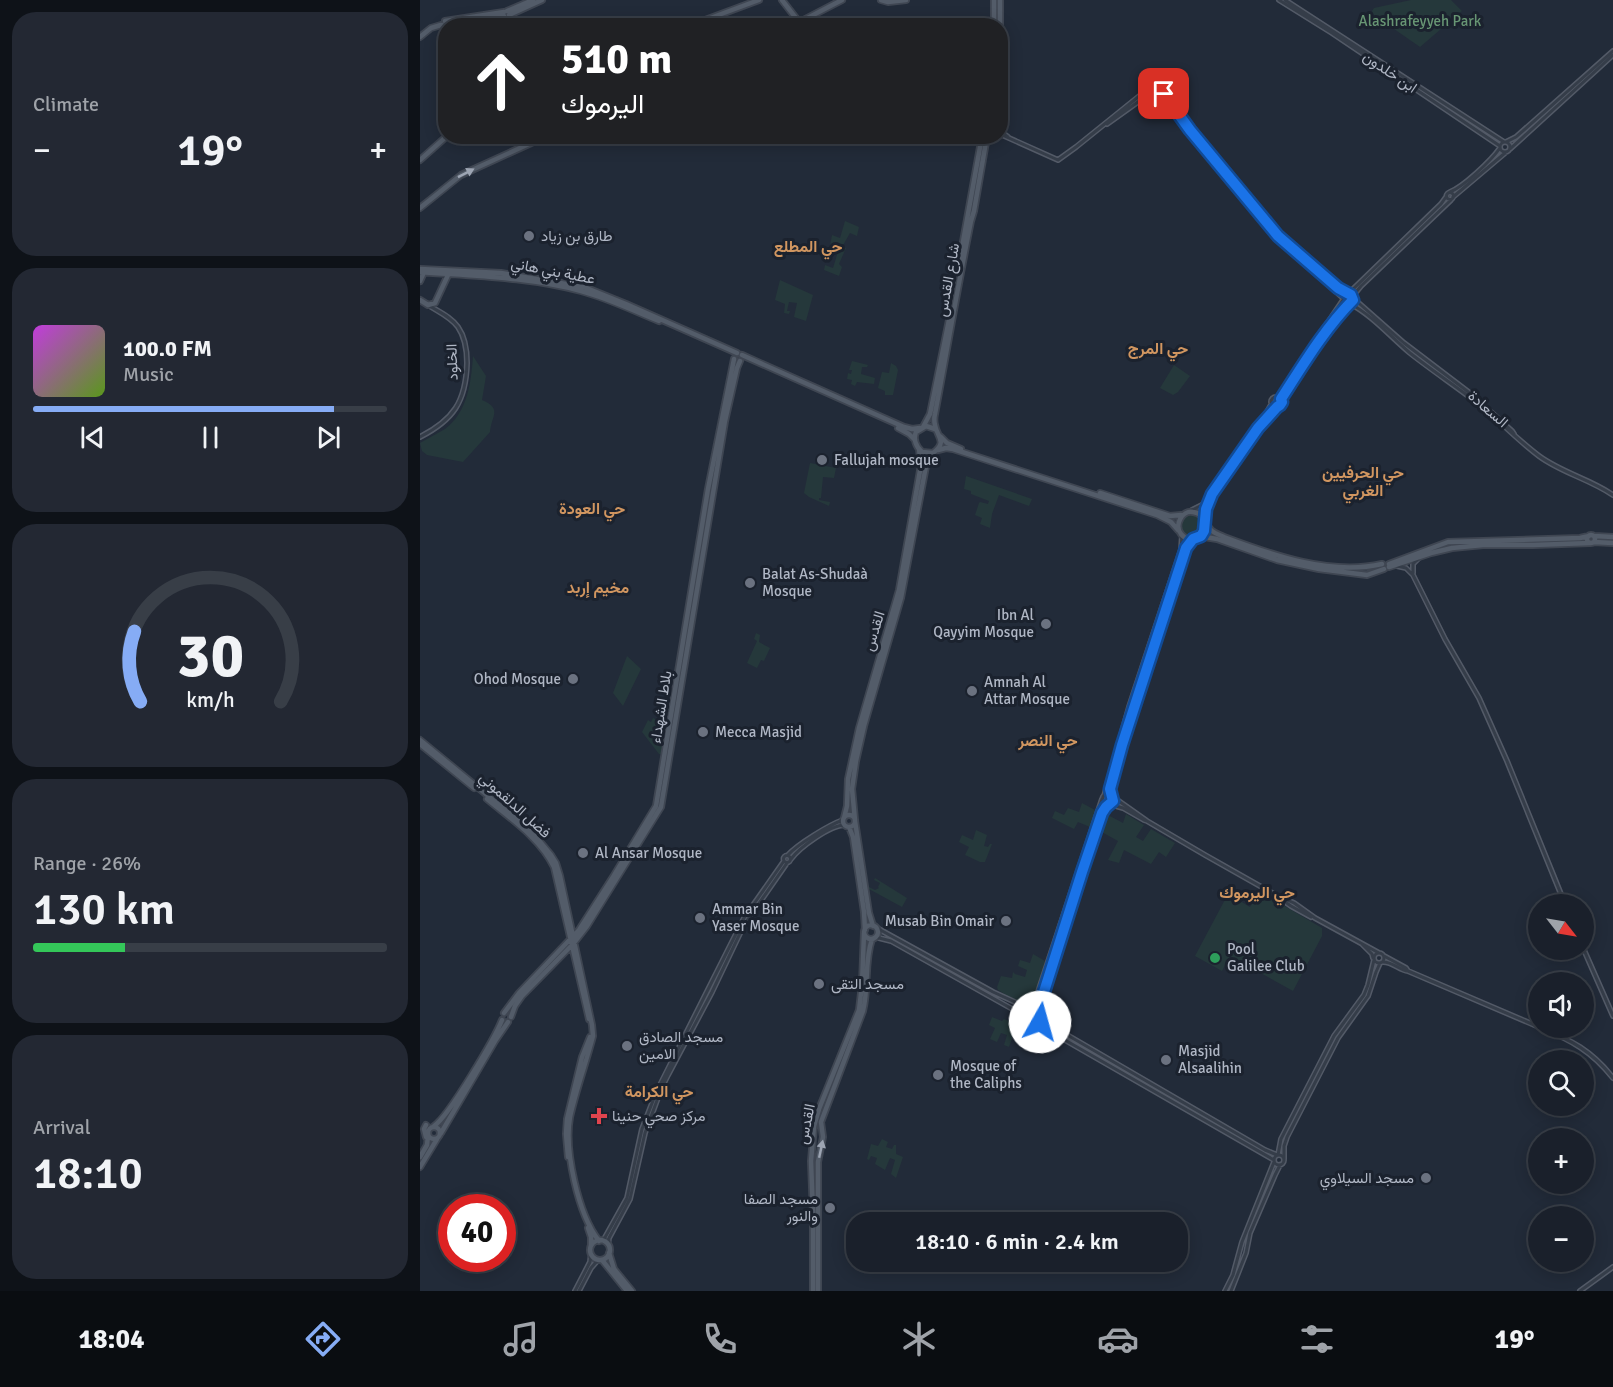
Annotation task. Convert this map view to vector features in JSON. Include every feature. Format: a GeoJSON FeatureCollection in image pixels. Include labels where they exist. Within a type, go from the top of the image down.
{"type":"FeatureCollection","features":[{"type":"Feature","properties":{"kind":"main road"},"geometry":{"type":"LineString","coordinates":[[506,13],[533,0]]}},
{"type":"Feature","properties":{"kind":"main road"},"geometry":{"type":"LineString","coordinates":[[472,18],[506,13],[542,0]]}},
{"type":"Feature","properties":{"kind":"main road"},"geometry":{"type":"LineString","coordinates":[[711,18],[759,0]]}},
{"type":"Feature","properties":{"kind":"main road"},"geometry":{"type":"LineString","coordinates":[[782,0],[796,18]]}},
{"type":"Feature","properties":{"kind":"main road"},"geometry":{"type":"LineString","coordinates":[[807,18],[842,0]]}},
{"type":"Feature","properties":{"kind":"main road"},"geometry":{"type":"LineString","coordinates":[[881,0],[888,2],[906,0]]}},
{"type":"Feature","properties":{"kind":"main road"},"geometry":{"type":"LineString","coordinates":[[994,0],[994,18]]}},
{"type":"Feature","properties":{"kind":"main road"},"geometry":{"type":"LineString","coordinates":[[1000,0],[1000,18]]}},
{"type":"Feature","properties":{"kind":"main road"},"geometry":{"type":"LineString","coordinates":[[420,35],[431,25],[438,23]]}},
{"type":"Feature","properties":{"kind":"main road"},"geometry":{"type":"LineString","coordinates":[[420,160],[438,144]]}},
{"type":"Feature","properties":{"kind":"main road"},"geometry":{"type":"LineString","coordinates":[[420,208],[461,175],[529,144]]}},
{"type":"Feature","properties":{"kind":"main road"},"geometry":{"type":"LineString","coordinates":[[985,144],[930,414],[922,428],[915,434],[919,449],[926,453],[953,449],[1056,481],[1157,515],[1171,522],[1180,533],[1189,539],[1206,537],[1217,539],[1294,564],[1369,575],[1448,542],[1580,538],[1613,543]]}},
{"type":"Feature","properties":{"kind":"main road","name":"شارع القدس"},"geometry":{"type":"LineString","coordinates":[[935,429],[935,414],[955,298],[974,212],[985,144]]}},
{"type":"Feature","properties":{"kind":"main road"},"geometry":{"type":"LineString","coordinates":[[420,281],[422,272]]}},
{"type":"Feature","properties":{"kind":"main road","name":"عطية بني هاني"},"geometry":{"type":"LineString","coordinates":[[422,272],[501,273],[584,288],[637,308],[738,357],[904,427],[922,428]]}},
{"type":"Feature","properties":{"kind":"main road"},"geometry":{"type":"LineString","coordinates":[[441,272],[500,277],[584,291],[708,342],[869,414],[906,432],[915,440]]}},
{"type":"Feature","properties":{"kind":"main road"},"geometry":{"type":"LineString","coordinates":[[441,272],[445,281]]}},
{"type":"Feature","properties":{"kind":"main road"},"geometry":{"type":"LineString","coordinates":[[428,305],[435,303],[448,274]]}},
{"type":"Feature","properties":{"kind":"main road","name":"الخلود"},"geometry":{"type":"LineString","coordinates":[[420,300],[428,305]]}},
{"type":"Feature","properties":{"kind":"main road","name":"بلاط الشهداء"},"geometry":{"type":"LineString","coordinates":[[560,953],[586,924],[658,801],[708,489],[738,357]]}},
{"type":"Feature","properties":{"kind":"main road"},"geometry":{"type":"LineString","coordinates":[[922,428],[929,426],[935,429],[947,443],[962,449],[1165,515],[1176,517],[1185,513],[1197,513],[1218,534],[1277,556],[1318,565],[1396,566],[1446,549],[1613,537]]}},
{"type":"Feature","properties":{"kind":"main road"},"geometry":{"type":"LineString","coordinates":[[935,452],[941,443],[940,437]]}},
{"type":"Feature","properties":{"kind":"main road","name":"القدس"},"geometry":{"type":"LineString","coordinates":[[813,1291],[811,1161],[814,1126],[819,1108],[859,1010],[862,985],[864,912],[853,837],[845,822],[847,783],[857,733],[899,590],[921,465],[919,449]]}},
{"type":"Feature","properties":{"kind":"main road","name":"القدس"},"geometry":{"type":"LineString","coordinates":[[874,926],[869,913],[852,789],[864,726],[899,604],[926,466],[935,452]]}},
{"type":"Feature","properties":{"kind":"main road"},"geometry":{"type":"LineString","coordinates":[[1180,533],[1179,522],[1185,513]]}},
{"type":"Feature","properties":{"kind":"main road"},"geometry":{"type":"LineString","coordinates":[[1195,538],[1204,531],[1204,520]]}},
{"type":"Feature","properties":{"kind":"main road"},"geometry":{"type":"LineString","coordinates":[[1369,575],[1365,571],[1370,566]]}},
{"type":"Feature","properties":{"kind":"main road","name":"فضل الدلقموني"},"geometry":{"type":"LineString","coordinates":[[420,742],[527,828],[545,847],[556,863],[573,940]]}},
{"type":"Feature","properties":{"kind":"main road","name":"فضل الدلقموني"},"geometry":{"type":"LineString","coordinates":[[420,742],[525,831],[542,849],[554,867],[573,940]]}},
{"type":"Feature","properties":{"kind":"main road"},"geometry":{"type":"LineString","coordinates":[[847,815],[851,815],[855,820],[852,826],[845,822],[847,815]]}},
{"type":"Feature","properties":{"kind":"main road"},"geometry":{"type":"LineString","coordinates":[[571,923],[578,926],[586,924]]}},
{"type":"Feature","properties":{"kind":"main road"},"geometry":{"type":"LineString","coordinates":[[586,924],[576,953],[590,1030],[567,1115],[566,1134],[570,1174],[591,1237],[591,1253],[593,1258],[600,1260],[607,1258],[609,1253]]}},
{"type":"Feature","properties":{"kind":"main road"},"geometry":{"type":"LineString","coordinates":[[868,926],[874,926],[878,931],[874,938],[867,938],[865,932],[868,926]]}},
{"type":"Feature","properties":{"kind":"main road"},"geometry":{"type":"LineString","coordinates":[[420,1167],[515,1006],[560,953],[568,938],[569,929]]}},
{"type":"Feature","properties":{"kind":"main road","name":"القدس"},"geometry":{"type":"LineString","coordinates":[[818,1291],[818,1162],[823,1137],[821,1122],[863,1011],[868,956],[874,938]]}},
{"type":"Feature","properties":{"kind":"main road"},"geometry":{"type":"LineString","coordinates":[[573,940],[591,1012],[593,1036],[571,1116],[569,1134],[575,1184],[591,1229],[603,1242],[614,1269],[632,1291]]}},
{"type":"Feature","properties":{"kind":"main road"},"geometry":{"type":"LineString","coordinates":[[424,1129],[440,1122],[466,1083],[502,1020],[502,1015],[519,993],[560,953],[576,953]]}},
{"type":"Feature","properties":{"kind":"main road"},"geometry":{"type":"LineString","coordinates":[[504,1013],[508,1013],[509,1019]]}},
{"type":"Feature","properties":{"kind":"main road"},"geometry":{"type":"LineString","coordinates":[[502,1020],[505,1022],[509,1019]]}},
{"type":"Feature","properties":{"kind":"main road"},"geometry":{"type":"LineString","coordinates":[[440,1122],[444,1127]]}},
{"type":"Feature","properties":{"kind":"main road"},"geometry":{"type":"LineString","coordinates":[[433,1126],[439,1128],[440,1135]]}},
{"type":"Feature","properties":{"kind":"main road"},"geometry":{"type":"LineString","coordinates":[[424,1129],[433,1139],[440,1135]]}},
{"type":"Feature","properties":{"kind":"main road"},"geometry":{"type":"LineString","coordinates":[[420,1157],[427,1145],[424,1129]]}},
{"type":"Feature","properties":{"kind":"main road"},"geometry":{"type":"LineString","coordinates":[[591,1246],[595,1242],[603,1242]]}},
{"type":"Feature","properties":{"kind":"main road"},"geometry":{"type":"LineString","coordinates":[[600,1260],[627,1291]]}},
{"type":"Feature","properties":{"kind":"street","name":"ابن خلدون"},"geometry":{"type":"LineString","coordinates":[[1279,0],[1350,45],[1500,147],[1505,153]]}},
{"type":"Feature","properties":{"kind":"street","name":"ابن خلدون"},"geometry":{"type":"LineString","coordinates":[[1285,0],[1505,142]]}},
{"type":"Feature","properties":{"kind":"street"},"geometry":{"type":"LineString","coordinates":[[1279,398],[1361,286],[1452,199],[1510,149],[1522,134],[1613,53]]}},
{"type":"Feature","properties":{"kind":"street"},"geometry":{"type":"LineString","coordinates":[[1008,136],[1058,160],[1155,83],[1158,83],[1158,88],[1190,130],[1278,236],[1343,299]]}},
{"type":"Feature","properties":{"kind":"street"},"geometry":{"type":"LineString","coordinates":[[1102,126],[1113,121],[1158,88]]}},
{"type":"Feature","properties":{"kind":"street"},"geometry":{"type":"LineString","coordinates":[[1279,398],[1343,299],[1436,209],[1448,193],[1459,187],[1495,155],[1505,142],[1522,134]]}},
{"type":"Feature","properties":{"kind":"street"},"geometry":{"type":"LineString","coordinates":[[1505,142],[1510,149]]}},
{"type":"Feature","properties":{"kind":"street"},"geometry":{"type":"LineString","coordinates":[[1450,192],[1453,194],[1452,199]]}},
{"type":"Feature","properties":{"kind":"street"},"geometry":{"type":"LineString","coordinates":[[1446,197],[1448,200],[1452,199]]}},
{"type":"Feature","properties":{"kind":"street"},"geometry":{"type":"LineString","coordinates":[[1301,258],[1348,294]]}},
{"type":"Feature","properties":{"kind":"street","name":"السعادة"},"geometry":{"type":"LineString","coordinates":[[1348,294],[1422,358],[1487,407],[1514,434]]}},
{"type":"Feature","properties":{"kind":"street","name":"السعادة"},"geometry":{"type":"LineString","coordinates":[[1343,299],[1364,313],[1420,361],[1482,406],[1510,433],[1514,434]]}},
{"type":"Feature","properties":{"kind":"street","name":"الخلود"},"geometry":{"type":"LineString","coordinates":[[435,303],[441,313]]}},
{"type":"Feature","properties":{"kind":"street","name":"الخلود"},"geometry":{"type":"LineString","coordinates":[[420,437],[438,428],[451,415],[462,398],[467,359],[464,340],[457,326],[428,305]]}},
{"type":"Feature","properties":{"kind":"street"},"geometry":{"type":"LineString","coordinates":[[1185,513],[1202,505],[1212,494],[1258,428],[1273,398],[1279,398]]}},
{"type":"Feature","properties":{"kind":"street"},"geometry":{"type":"LineString","coordinates":[[1258,428],[1281,404],[1279,398]]}},
{"type":"Feature","properties":{"kind":"street"},"geometry":{"type":"LineString","coordinates":[[1272,403],[1277,407]]}},
{"type":"Feature","properties":{"kind":"street"},"geometry":{"type":"LineString","coordinates":[[1514,434],[1554,466],[1613,495]]}},
{"type":"Feature","properties":{"kind":"street"},"geometry":{"type":"LineString","coordinates":[[1204,520],[1212,494]]}},
{"type":"Feature","properties":{"kind":"street"},"geometry":{"type":"LineString","coordinates":[[1027,1019],[1025,1013],[1037,995],[1103,798],[1127,714],[1181,550],[1180,533]]}},
{"type":"Feature","properties":{"kind":"street"},"geometry":{"type":"LineString","coordinates":[[1039,1015],[1102,813],[1113,801],[1110,789],[1172,587],[1186,548],[1195,538]]}},
{"type":"Feature","properties":{"kind":"street"},"geometry":{"type":"LineString","coordinates":[[1413,575],[1413,564],[1420,557]]}},
{"type":"Feature","properties":{"kind":"street"},"geometry":{"type":"LineString","coordinates":[[1396,566],[1406,568],[1413,575],[1450,648],[1479,698],[1561,894]]}},
{"type":"Feature","properties":{"kind":"street"},"geometry":{"type":"LineString","coordinates":[[1103,798],[1107,794],[1112,796],[1139,816]]}},
{"type":"Feature","properties":{"kind":"street"},"geometry":{"type":"LineString","coordinates":[[1103,798],[1104,804],[1119,807],[1147,820],[1274,894],[1296,903],[1315,918],[1408,971]]}},
{"type":"Feature","properties":{"kind":"street"},"geometry":{"type":"LineString","coordinates":[[785,862],[784,857],[789,857],[845,822]]}},
{"type":"Feature","properties":{"kind":"street"},"geometry":{"type":"LineString","coordinates":[[603,1242],[609,1238],[630,1199],[645,1132],[659,1091],[744,918],[785,862],[790,861],[789,857]]}},
{"type":"Feature","properties":{"kind":"street"},"geometry":{"type":"LineString","coordinates":[[874,926],[993,993],[1029,1008],[1036,1008],[1040,1022],[1037,1024]]}},
{"type":"Feature","properties":{"kind":"street"},"geometry":{"type":"LineString","coordinates":[[874,938],[891,941],[1251,1144]]}},
{"type":"Feature","properties":{"kind":"street"},"geometry":{"type":"LineString","coordinates":[[1362,944],[1372,954],[1376,963],[1388,962],[1528,1022]]}},
{"type":"Feature","properties":{"kind":"street"},"geometry":{"type":"LineString","coordinates":[[1225,1291],[1233,1275],[1242,1242],[1277,1155],[1281,1139],[1332,1041],[1364,995],[1375,954],[1381,954]]}},
{"type":"Feature","properties":{"kind":"street"},"geometry":{"type":"LineString","coordinates":[[1231,1291],[1246,1253],[1250,1233],[1275,1175],[1284,1163],[1285,1141],[1335,1044],[1368,996],[1384,959],[1381,954]]}},
{"type":"Feature","properties":{"kind":"street"},"geometry":{"type":"LineString","coordinates":[[1588,960],[1613,1016]]}},
{"type":"Feature","properties":{"kind":"street"},"geometry":{"type":"LineString","coordinates":[[1039,1015],[1050,1025],[1251,1144],[1280,1166]]}},
{"type":"Feature","properties":{"kind":"street"},"geometry":{"type":"LineString","coordinates":[[1565,1038],[1578,1044],[1600,1062],[1613,1078]]}},
{"type":"Feature","properties":{"kind":"street"},"geometry":{"type":"LineString","coordinates":[[1258,1149],[1284,1159]]}},
{"type":"Feature","properties":{"kind":"street"},"geometry":{"type":"LineString","coordinates":[[577,1291],[589,1265],[591,1253]]}},
{"type":"Feature","properties":{"kind":"street"},"geometry":{"type":"LineString","coordinates":[[577,1291],[591,1268],[600,1260]]}},
{"type":"Feature","properties":{"kind":"street"},"geometry":{"type":"LineString","coordinates":[[1580,1291],[1613,1267]]}},
{"type":"Feature","properties":{"kind":"green space","name":"Alashrafeyyeh Park"},"geometry":{"type":"Polygon","coordinates":[[[1411,0],[1451,0],[1462,11],[1420,47],[1374,15],[1372,11],[1374,8],[1411,0]]]}},
{"type":"Feature","properties":{"kind":"green space"},"geometry":{"type":"Polygon","coordinates":[[[845,221],[859,227],[857,236],[850,233],[842,247],[846,248],[839,264],[842,267],[839,276],[824,270],[825,265],[833,268],[837,255],[829,251],[832,235],[840,238],[845,221]]]}},
{"type":"Feature","properties":{"kind":"green space"},"geometry":{"type":"Polygon","coordinates":[[[780,280],[813,295],[806,321],[794,317],[797,303],[789,302],[787,311],[790,311],[789,314],[784,313],[785,304],[775,300],[780,280]]]}},
{"type":"Feature","properties":{"kind":"green space"},"geometry":{"type":"Polygon","coordinates":[[[473,356],[486,376],[482,400],[494,410],[490,432],[463,462],[427,455],[422,451],[420,443],[445,429],[459,414],[467,396],[473,356]]]}},
{"type":"Feature","properties":{"kind":"green space"},"geometry":{"type":"Polygon","coordinates":[[[852,361],[868,365],[862,367],[861,374],[875,378],[874,384],[857,382],[855,386],[851,384],[852,380],[847,379],[848,373],[851,374],[852,370],[849,370],[852,361]]]}},
{"type":"Feature","properties":{"kind":"green space"},"geometry":{"type":"Polygon","coordinates":[[[891,363],[898,370],[893,395],[885,395],[885,391],[878,388],[882,372],[889,373],[891,363]]]}},
{"type":"Feature","properties":{"kind":"green space"},"geometry":{"type":"Polygon","coordinates":[[[1174,365],[1190,376],[1173,395],[1160,388],[1174,365]]]}},
{"type":"Feature","properties":{"kind":"green space"},"geometry":{"type":"Polygon","coordinates":[[[810,463],[836,468],[834,478],[823,477],[821,498],[819,498],[819,500],[830,502],[829,506],[804,493],[810,463]]]}},
{"type":"Feature","properties":{"kind":"green space"},"geometry":{"type":"Polygon","coordinates":[[[966,476],[1032,499],[1029,506],[999,495],[990,528],[980,524],[982,518],[975,515],[980,502],[988,504],[989,501],[964,489],[966,476]]]}},
{"type":"Feature","properties":{"kind":"green space"},"geometry":{"type":"Polygon","coordinates":[[[1192,515],[1200,518],[1203,526],[1200,534],[1192,537],[1184,534],[1181,526],[1184,518],[1192,515]]]}},
{"type":"Feature","properties":{"kind":"green space"},"geometry":{"type":"Polygon","coordinates":[[[756,633],[760,635],[759,642],[770,648],[764,661],[761,660],[757,668],[747,663],[757,641],[754,639],[756,633]]]}},
{"type":"Feature","properties":{"kind":"green space"},"geometry":{"type":"Polygon","coordinates":[[[627,656],[641,669],[623,706],[613,693],[627,656]]]}},
{"type":"Feature","properties":{"kind":"green space"},"geometry":{"type":"Polygon","coordinates":[[[653,718],[668,725],[662,754],[659,754],[642,732],[648,720],[651,722],[653,718]]]}},
{"type":"Feature","properties":{"kind":"green space"},"geometry":{"type":"Polygon","coordinates":[[[1082,803],[1095,810],[1090,827],[1078,822],[1074,829],[1052,818],[1055,811],[1064,815],[1068,808],[1079,812],[1082,803]]]}},
{"type":"Feature","properties":{"kind":"green space"},"geometry":{"type":"Polygon","coordinates":[[[1106,814],[1123,823],[1126,814],[1144,825],[1136,837],[1143,841],[1151,829],[1175,843],[1166,857],[1159,852],[1151,864],[1124,850],[1119,863],[1108,860],[1118,841],[1100,831],[1106,814]]]}},
{"type":"Feature","properties":{"kind":"green space"},"geometry":{"type":"Polygon","coordinates":[[[976,830],[987,835],[984,846],[988,847],[992,844],[985,862],[965,855],[969,847],[959,842],[962,835],[973,840],[976,830]]]}},
{"type":"Feature","properties":{"kind":"green space"},"geometry":{"type":"Polygon","coordinates":[[[875,878],[907,898],[902,907],[869,889],[869,887],[875,890],[879,888],[880,883],[874,880],[875,878]]]}},
{"type":"Feature","properties":{"kind":"green space"},"geometry":{"type":"Polygon","coordinates":[[[1259,891],[1322,928],[1322,936],[1293,991],[1230,956],[1222,971],[1195,956],[1228,894],[1250,907],[1259,891]]]}},
{"type":"Feature","properties":{"kind":"green space"},"geometry":{"type":"Polygon","coordinates":[[[1033,954],[1045,961],[1042,973],[1034,995],[1026,1003],[1020,1003],[998,990],[997,987],[1001,976],[1012,978],[1013,972],[1025,977],[1027,970],[1018,966],[1020,960],[1030,963],[1033,954]]]}},
{"type":"Feature","properties":{"kind":"green space"},"geometry":{"type":"Polygon","coordinates":[[[992,1017],[1017,1024],[1009,1047],[1004,1045],[1007,1035],[1001,1033],[997,1042],[990,1039],[995,1028],[989,1025],[992,1017]]]}},
{"type":"Feature","properties":{"kind":"green space"},"geometry":{"type":"Polygon","coordinates":[[[882,1139],[888,1142],[886,1147],[892,1149],[896,1145],[896,1154],[903,1157],[896,1178],[891,1174],[895,1160],[890,1158],[885,1170],[875,1164],[877,1158],[871,1156],[869,1160],[867,1159],[871,1144],[878,1146],[882,1139]]]}},
{"type":"Feature","properties":{"kind":"place","name":"طارق بن زياد"},"geometry":{"type":"Point","coordinates":[529,236]}},
{"type":"Feature","properties":{"kind":"place","name":"Fallujah mosque"},"geometry":{"type":"Point","coordinates":[822,460]}},
{"type":"Feature","properties":{"kind":"place","name":"Balat As-Shudaà Mosque"},"geometry":{"type":"Point","coordinates":[750,583]}},
{"type":"Feature","properties":{"kind":"place","name":"Ibn Al Qayyim Mosque"},"geometry":{"type":"Point","coordinates":[1046,624]}},
{"type":"Feature","properties":{"kind":"place","name":"Ohod Mosque"},"geometry":{"type":"Point","coordinates":[573,679]}},
{"type":"Feature","properties":{"kind":"place","name":"Amnah Al Attar Mosque"},"geometry":{"type":"Point","coordinates":[972,691]}},
{"type":"Feature","properties":{"kind":"place","name":"Mecca Masjid"},"geometry":{"type":"Point","coordinates":[703,732]}},
{"type":"Feature","properties":{"kind":"place","name":"Al Ansar Mosque"},"geometry":{"type":"Point","coordinates":[583,853]}},
{"type":"Feature","properties":{"kind":"place","name":"Ammar Bin Yaser Mosque"},"geometry":{"type":"Point","coordinates":[700,918]}},
{"type":"Feature","properties":{"kind":"place","name":"Musab Bin Omair"},"geometry":{"type":"Point","coordinates":[1006,921]}},
{"type":"Feature","properties":{"kind":"place","name":"Pool Galilee Club"},"geometry":{"type":"Point","coordinates":[1215,958]}},
{"type":"Feature","properties":{"kind":"place","name":"مسجد التقى"},"geometry":{"type":"Point","coordinates":[819,984]}},
{"type":"Feature","properties":{"kind":"place","name":"مسجد الصادق الامين"},"geometry":{"type":"Point","coordinates":[627,1046]}},
{"type":"Feature","properties":{"kind":"place","name":"Masjid Alsaalihin"},"geometry":{"type":"Point","coordinates":[1166,1060]}},
{"type":"Feature","properties":{"kind":"place","name":"Mosque of the Caliphs"},"geometry":{"type":"Point","coordinates":[938,1075]}},
{"type":"Feature","properties":{"kind":"place","name":"مركز صحي حنينا"},"geometry":{"type":"Point","coordinates":[599,1116]}},
{"type":"Feature","properties":{"kind":"place","name":"مسجد السيلاوي"},"geometry":{"type":"Point","coordinates":[1426,1178]}},
{"type":"Feature","properties":{"kind":"place","name":"مسجد الصفا والنور"},"geometry":{"type":"Point","coordinates":[830,1208]}},
{"type":"Feature","properties":{"kind":"district","name":"حي المطلع"},"geometry":{"type":"Point","coordinates":[808,247]}},
{"type":"Feature","properties":{"kind":"district","name":"حي المرج"},"geometry":{"type":"Point","coordinates":[1158,349]}},
{"type":"Feature","properties":{"kind":"district","name":"حي الحرفيين الغربي"},"geometry":{"type":"Point","coordinates":[1363,482]}},
{"type":"Feature","properties":{"kind":"district","name":"حي العودة"},"geometry":{"type":"Point","coordinates":[592,509]}},
{"type":"Feature","properties":{"kind":"district","name":"مخيم إربد"},"geometry":{"type":"Point","coordinates":[598,588]}},
{"type":"Feature","properties":{"kind":"district","name":"حي النصر"},"geometry":{"type":"Point","coordinates":[1048,741]}},
{"type":"Feature","properties":{"kind":"district","name":"حي اليرموك"},"geometry":{"type":"Point","coordinates":[1257,893]}},
{"type":"Feature","properties":{"kind":"district","name":"حي الكرامة"},"geometry":{"type":"Point","coordinates":[659,1092]}},
{"type":"Feature","properties":{"kind":"route"},"geometry":{"type":"LineString","coordinates":[[1040,1022],[1038,1014],[1042,998],[1102,813],[1113,801],[1110,789],[1122,745],[1186,548],[1204,531],[1206,509],[1212,494],[1258,428],[1280,405],[1281,399],[1343,309],[1353,300],[1351,295],[1338,288],[1274,232],[1190,130],[1164,94]]}}]}
